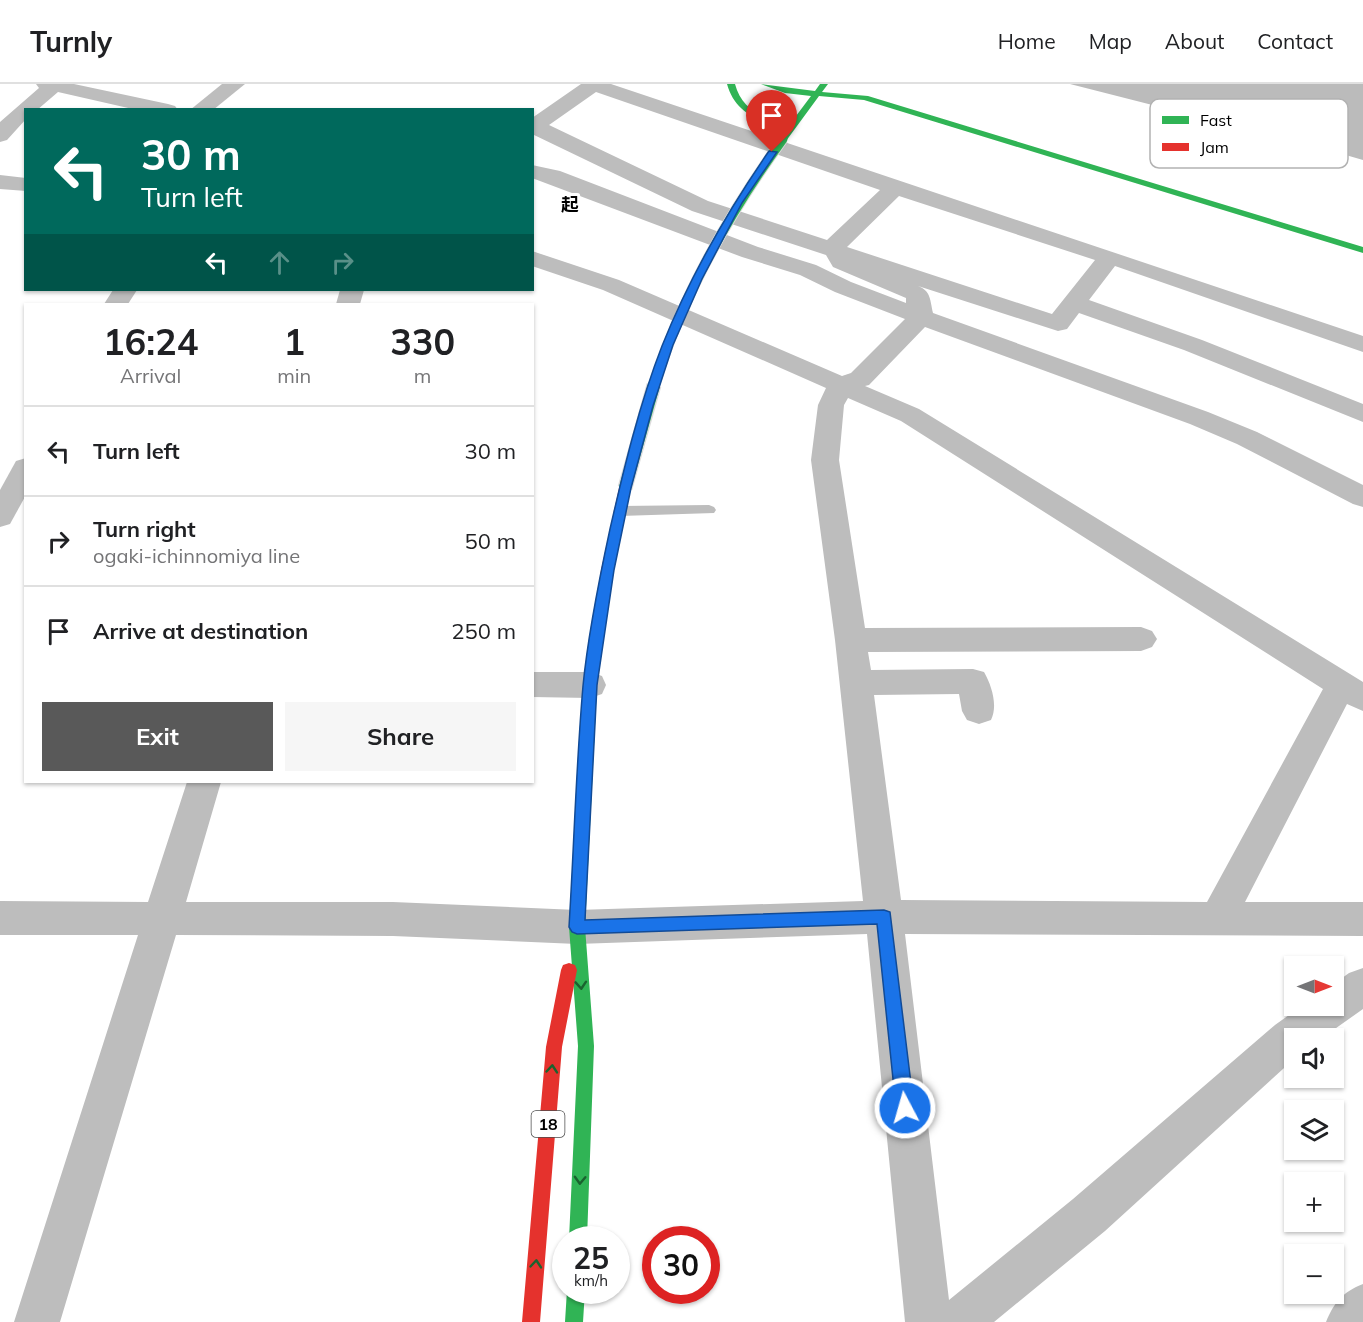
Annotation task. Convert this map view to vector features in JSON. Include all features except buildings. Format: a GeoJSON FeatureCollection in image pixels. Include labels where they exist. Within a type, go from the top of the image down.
{"type":"FeatureCollection","features":[{"type":"Feature","properties":{"kind":"main road"},"geometry":{"type":"LineString","coordinates":[[731,84],[730,90],[737,102],[745,108],[774,123],[793,127]]}},
{"type":"Feature","properties":{"kind":"main road"},"geometry":{"type":"LineString","coordinates":[[765,84],[785,92],[821,89],[865,98],[1363,250]]}},
{"type":"Feature","properties":{"kind":"main road","name":"18"},"geometry":{"type":"LineString","coordinates":[[579,1226],[586,1046],[577,927],[590,685],[607,570],[647,406],[664,356],[697,279],[738,203],[821,89]]}},
{"type":"Feature","properties":{"kind":"main road","name":"18"},"geometry":{"type":"LineString","coordinates":[[531,1322],[554,1047],[577,927]]}},
{"type":"Feature","properties":{"kind":"main road"},"geometry":{"type":"LineString","coordinates":[[574,1322],[575,1304]]}},
{"type":"Feature","properties":{"kind":"street"},"geometry":{"type":"LineString","coordinates":[[203,108],[235,84]]}},
{"type":"Feature","properties":{"kind":"street"},"geometry":{"type":"LineString","coordinates":[[534,128],[593,84],[895,188],[1110,256],[1363,344]]}},
{"type":"Feature","properties":{"kind":"street"},"geometry":{"type":"LineString","coordinates":[[26,108],[52,85],[159,108]]}},
{"type":"Feature","properties":{"kind":"street"},"geometry":{"type":"LineString","coordinates":[[0,136],[10,122],[24,110]]}},
{"type":"Feature","properties":{"kind":"street"},"geometry":{"type":"LineString","coordinates":[[534,129],[700,206],[1058,324]]}},
{"type":"Feature","properties":{"kind":"street"},"geometry":{"type":"LineString","coordinates":[[534,131],[543,150],[534,160]]}},
{"type":"Feature","properties":{"kind":"street"},"geometry":{"type":"LineString","coordinates":[[534,172],[552,176],[750,252],[808,270],[843,287],[920,309],[998,326],[1053,329],[1110,256]]}},
{"type":"Feature","properties":{"kind":"street"},"geometry":{"type":"LineString","coordinates":[[590,191],[646,181]]}},
{"type":"Feature","properties":{"kind":"street"},"geometry":{"type":"LineString","coordinates":[[0,182],[24,185]]}},
{"type":"Feature","properties":{"kind":"street"},"geometry":{"type":"LineString","coordinates":[[895,188],[834,246],[842,262],[917,294],[920,309]]}},
{"type":"Feature","properties":{"kind":"street"},"geometry":{"type":"LineString","coordinates":[[534,259],[611,285],[910,415],[1352,692],[1217,919]]}},
{"type":"Feature","properties":{"kind":"street"},"geometry":{"type":"LineString","coordinates":[[1074,303],[1193,345],[1363,414]]}},
{"type":"Feature","properties":{"kind":"street"},"geometry":{"type":"LineString","coordinates":[[920,309],[860,379],[841,384],[831,405],[825,460],[851,640],[928,1322]]}},
{"type":"Feature","properties":{"kind":"street"},"geometry":{"type":"LineString","coordinates":[[920,309],[1247,438],[1363,497]]}},
{"type":"Feature","properties":{"kind":"street"},"geometry":{"type":"LineString","coordinates":[[0,517],[24,471]]}},
{"type":"Feature","properties":{"kind":"street"},"geometry":{"type":"LineString","coordinates":[[851,640],[1141,639]]}},
{"type":"Feature","properties":{"kind":"street"},"geometry":{"type":"LineString","coordinates":[[856,683],[973,681],[979,711]]}},
{"type":"Feature","properties":{"kind":"street"},"geometry":{"type":"LineString","coordinates":[[534,684],[590,685]]}},
{"type":"Feature","properties":{"kind":"street"},"geometry":{"type":"LineString","coordinates":[[37,1322],[204,783]]}},
{"type":"Feature","properties":{"kind":"street"},"geometry":{"type":"LineString","coordinates":[[0,918],[393,919],[577,927],[884,917],[1363,919]]}},
{"type":"Feature","properties":{"kind":"street"},"geometry":{"type":"LineString","coordinates":[[958,1322],[1089,1215],[1289,1038],[1363,986]]}},
{"type":"Feature","properties":{"kind":"street"},"geometry":{"type":"LineString","coordinates":[[1349,1322],[1363,1307]]}},
{"type":"Feature","properties":{"kind":"lane"},"geometry":{"type":"LineString","coordinates":[[620,511],[709,510]]}},
{"type":"Feature","properties":{"kind":"shaded area"},"geometry":{"type":"Polygon","coordinates":[[[1070,84],[1363,84],[1363,160],[1348,156],[1348,99],[1150,99],[1150,104],[1070,84]]]}},
{"type":"Feature","properties":{"kind":"traffic: fast"},"geometry":{"type":"LineString","coordinates":[[731,84],[739,103],[754,115],[793,127]]}},
{"type":"Feature","properties":{"kind":"traffic: fast"},"geometry":{"type":"LineString","coordinates":[[765,84],[785,91],[865,98],[1363,250]]}},
{"type":"Feature","properties":{"kind":"traffic: fast"},"geometry":{"type":"LineString","coordinates":[[783,139],[824,84]]}},
{"type":"Feature","properties":{"kind":"traffic: fast"},"geometry":{"type":"LineString","coordinates":[[625,488],[661,364],[690,292],[733,213],[783,139]]}},
{"type":"Feature","properties":{"kind":"traffic: fast"},"geometry":{"type":"LineString","coordinates":[[579,1226],[586,1046],[577,927],[590,686]]}},
{"type":"Feature","properties":{"kind":"traffic: fast"},"geometry":{"type":"LineString","coordinates":[[574,1322],[575,1304]]}},
{"type":"Feature","properties":{"kind":"traffic: jam"},"geometry":{"type":"LineString","coordinates":[[590,686],[607,570],[625,488]]}},
{"type":"Feature","properties":{"kind":"traffic: jam"},"geometry":{"type":"LineString","coordinates":[[531,1322],[554,1047],[569,970]]}},
{"type":"Feature","properties":{"kind":"district","name":"起"},"geometry":{"type":"Point","coordinates":[570,204]}},
{"type":"Feature","properties":{"kind":"route"},"geometry":{"type":"LineString","coordinates":[[772,152],[738,203],[697,279],[668,345],[647,406],[626,488],[607,570],[590,685],[577,927],[884,917],[905,1108]]}}]}
